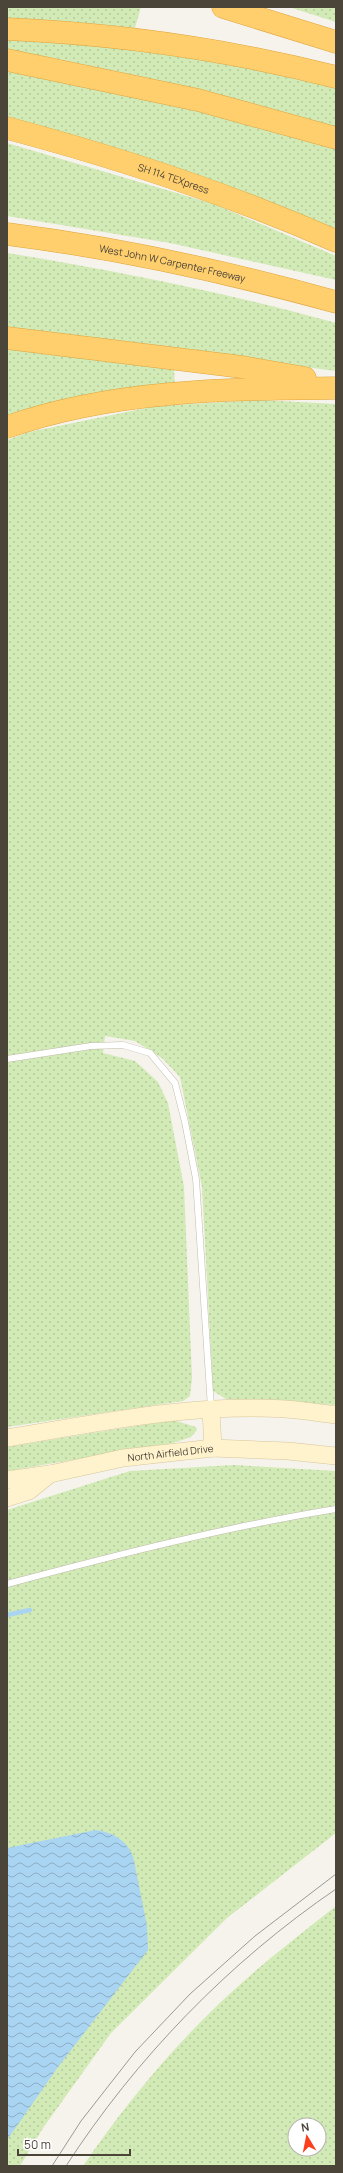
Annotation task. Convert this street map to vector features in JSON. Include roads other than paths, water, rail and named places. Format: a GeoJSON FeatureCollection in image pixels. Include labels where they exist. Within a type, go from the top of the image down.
{"type":"FeatureCollection","features":[{"type":"Feature","properties":{"kind":"highway"},"geometry":{"type":"LineString","coordinates":[[223,7],[336,42]]}},
{"type":"Feature","properties":{"kind":"highway"},"geometry":{"type":"LineString","coordinates":[[7,29],[63,31],[140,38],[208,48],[279,62],[336,77]]}},
{"type":"Feature","properties":{"kind":"highway"},"geometry":{"type":"LineString","coordinates":[[7,60],[198,100],[336,138]]}},
{"type":"Feature","properties":{"kind":"highway","name":"SH 114 TEXpress"},"geometry":{"type":"LineString","coordinates":[[7,128],[80,147],[197,184],[336,241]]}},
{"type":"Feature","properties":{"kind":"highway","name":"West John W Carpenter Freeway"},"geometry":{"type":"LineString","coordinates":[[7,234],[47,239],[185,264],[336,302]]}},
{"type":"Feature","properties":{"kind":"highway"},"geometry":{"type":"LineString","coordinates":[[7,338],[242,367],[336,384]]}},
{"type":"Feature","properties":{"kind":"highway"},"geometry":{"type":"LineString","coordinates":[[7,426],[32,418],[91,404],[172,393],[241,389],[336,388]]}},
{"type":"Feature","properties":{"kind":"main road"},"geometry":{"type":"LineString","coordinates":[[7,1438],[121,1419],[211,1410],[284,1409],[336,1416]]}},
{"type":"Feature","properties":{"kind":"main road"},"geometry":{"type":"LineString","coordinates":[[211,1410],[213,1448]]}},
{"type":"Feature","properties":{"kind":"main road","name":"North Airfield Drive"},"geometry":{"type":"LineString","coordinates":[[7,1480],[50,1474],[123,1458],[213,1448],[288,1451],[336,1456]]}},
{"type":"Feature","properties":{"kind":"main road"},"geometry":{"type":"LineString","coordinates":[[7,1498],[29,1491],[50,1474]]}},
{"type":"Feature","properties":{"kind":"lane"},"geometry":{"type":"LineString","coordinates":[[7,1059],[91,1046],[123,1045],[150,1053],[175,1083],[186,1122],[196,1179],[211,1410]]}},
{"type":"Feature","properties":{"kind":"lane"},"geometry":{"type":"LineString","coordinates":[[7,1584],[130,1552],[266,1521],[336,1509]]}},
{"type":"Feature","properties":{"kind":"water"},"geometry":{"type":"Polygon","coordinates":[[[96,1830],[119,1838],[127,1846],[133,1856],[147,1926],[148,1950],[58,2067],[7,2140],[7,1848],[96,1830]]]}},
{"type":"Feature","properties":{"kind":"waterway"},"geometry":{"type":"LineString","coordinates":[[7,1615],[30,1610]]}},
{"type":"Feature","properties":{"kind":"tram line"},"geometry":{"type":"LineString","coordinates":[[52,2166],[81,2121],[135,2052],[190,1994],[255,1936],[336,1874]]}},
{"type":"Feature","properties":{"kind":"tram line"},"geometry":{"type":"LineString","coordinates":[[66,2166],[93,2126],[123,2087],[187,2014],[222,1980],[259,1948],[297,1917],[336,1889]]}}]}
